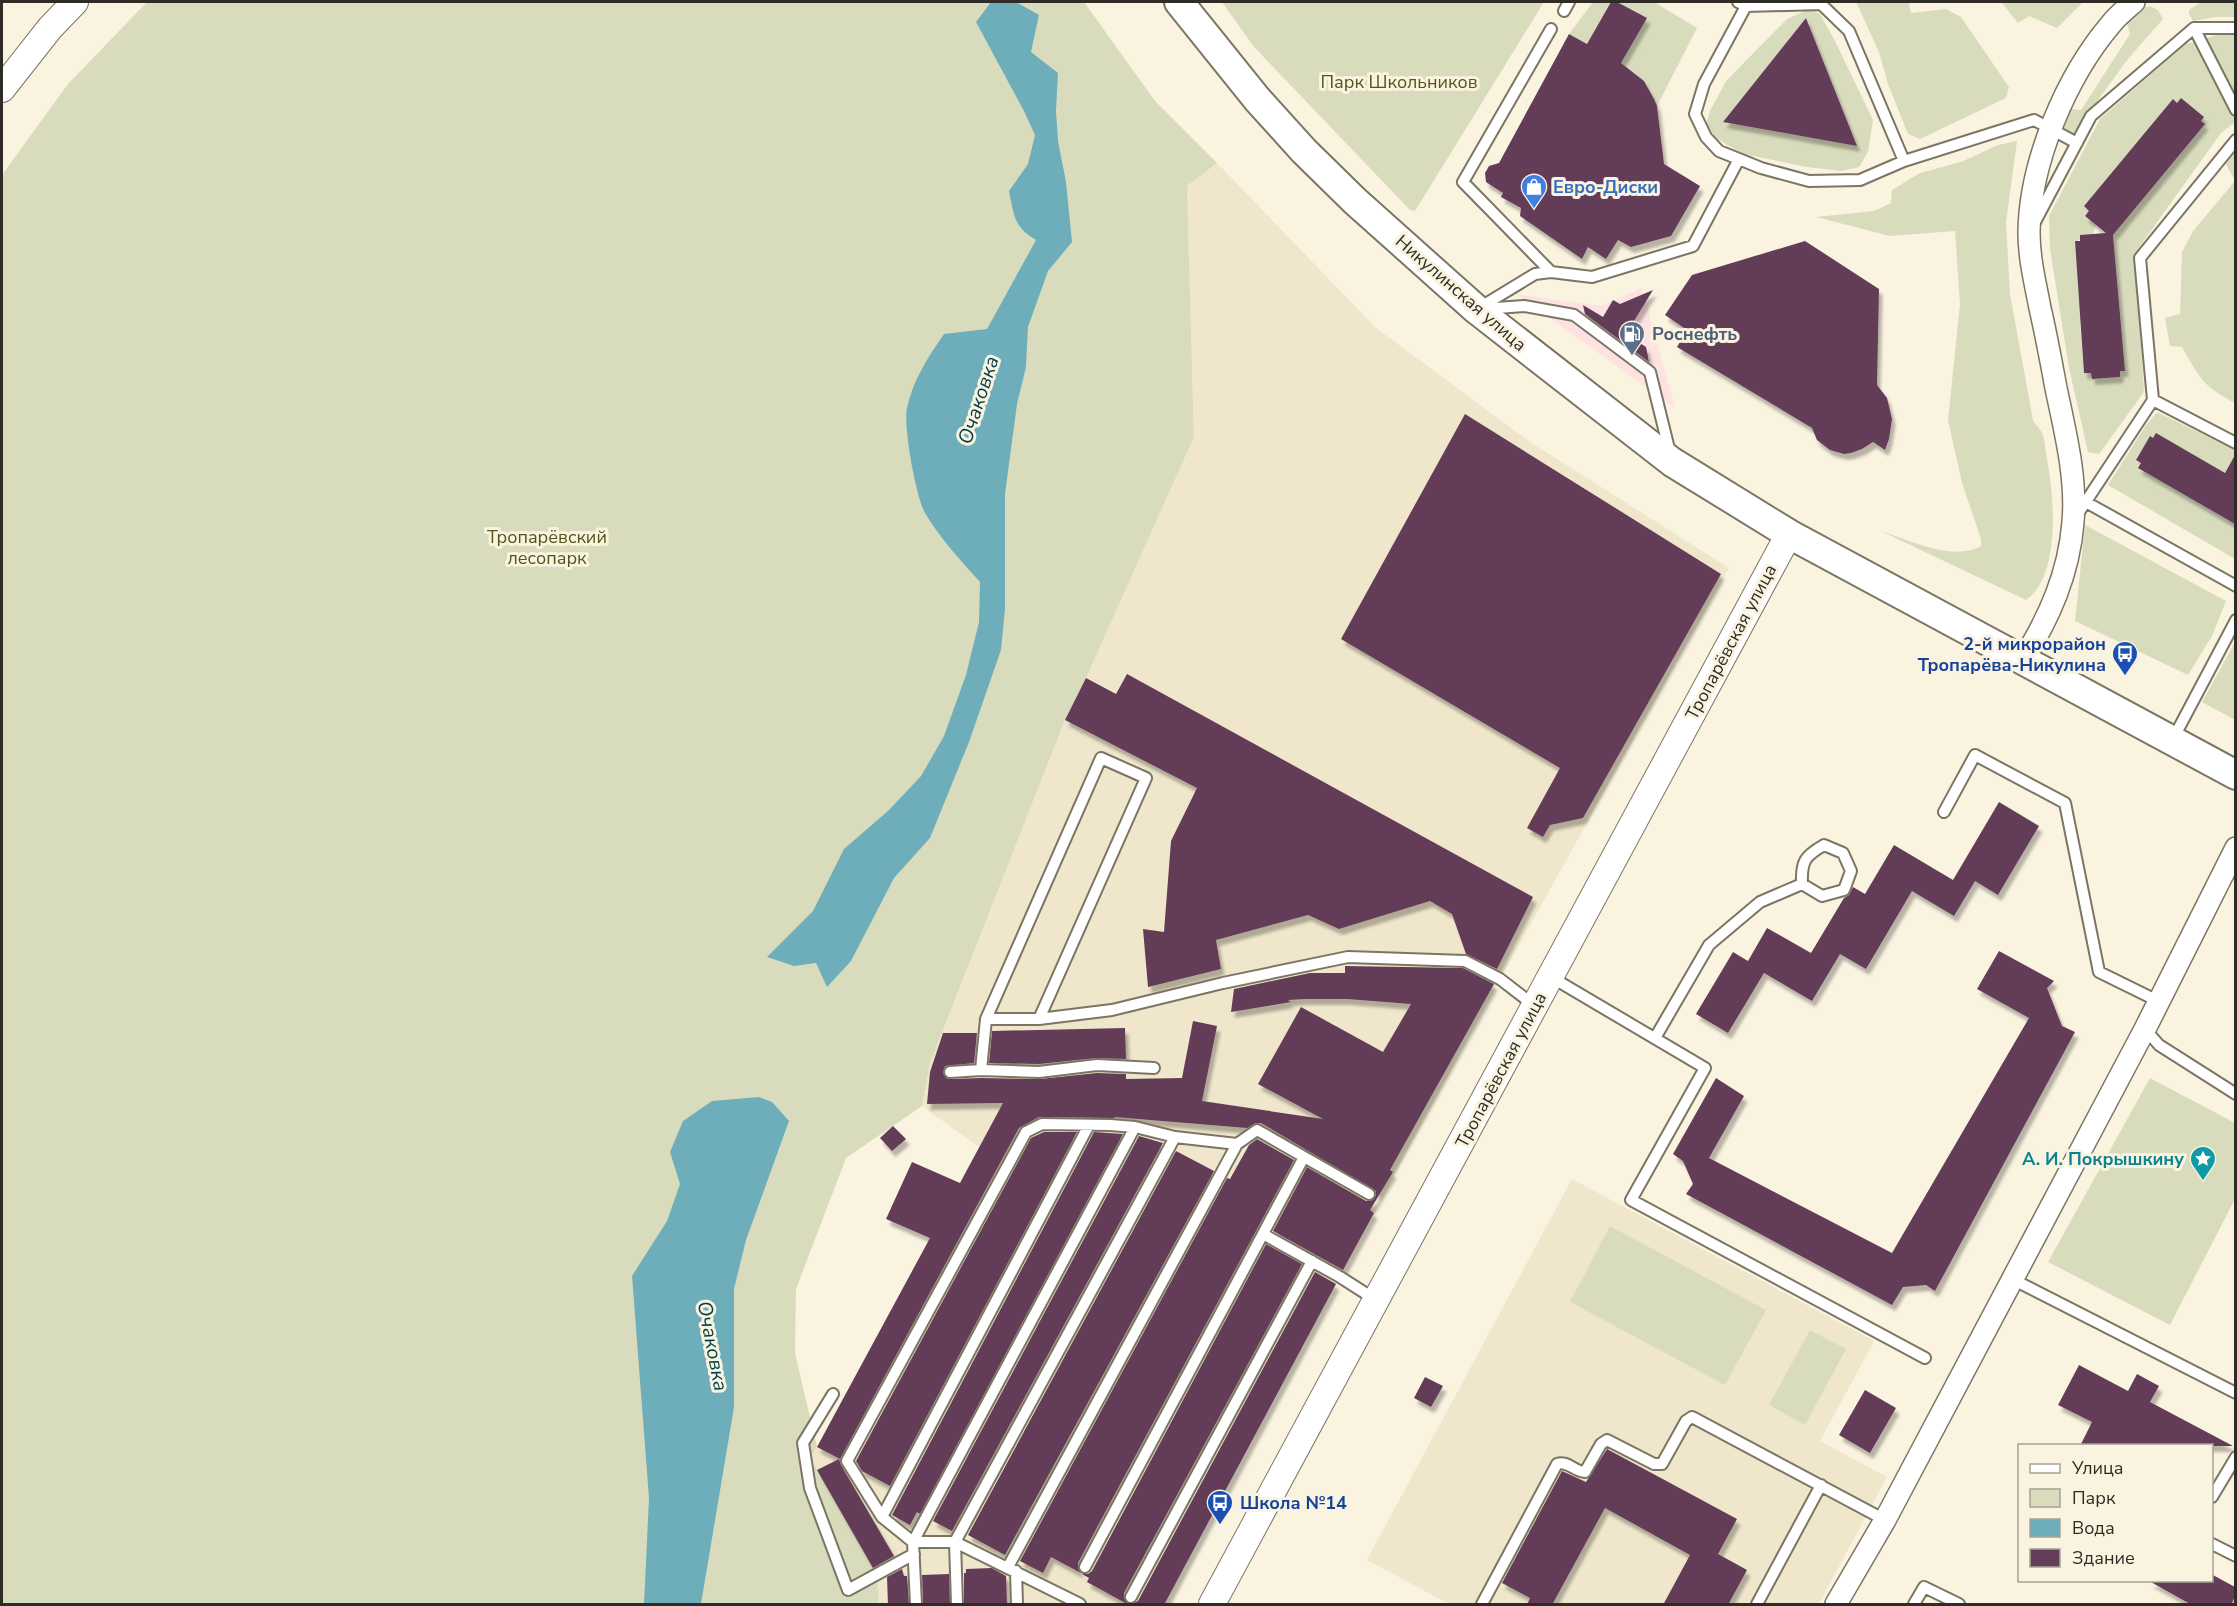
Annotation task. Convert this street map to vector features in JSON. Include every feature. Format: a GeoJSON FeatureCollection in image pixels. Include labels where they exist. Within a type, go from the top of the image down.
{"type":"FeatureCollection","features":[{"type":"Feature","properties":{"kind":"main road","name":"Никулинская улица"},"geometry":{"type":"LineString","coordinates":[[1179,2],[1257,99],[1304,151],[1355,201],[1477,310],[1672,462],[1789,534],[2235,775]]}},
{"type":"Feature","properties":{"kind":"street"},"geometry":{"type":"LineString","coordinates":[[2,89],[50,28],[75,2]]}},
{"type":"Feature","properties":{"kind":"street"},"geometry":{"type":"LineString","coordinates":[[2022,661],[2053,606],[2066,566],[2073,522],[2073,486],[2066,434],[2032,269],[2030,232],[2035,185],[2051,130],[2069,88],[2089,54],[2112,22],[2134,2]]}},
{"type":"Feature","properties":{"kind":"street","name":"Тропарёвская улица"},"geometry":{"type":"LineString","coordinates":[[1212,1605],[1789,534]]}},
{"type":"Feature","properties":{"kind":"street"},"geometry":{"type":"LineString","coordinates":[[1836,1605],[1885,1520],[2160,1002],[2235,848]]}},
{"type":"Feature","properties":{"kind":"lane"},"geometry":{"type":"LineString","coordinates":[[1904,161],[1850,31],[1820,2],[1742,4],[1704,84],[1695,114],[1706,137],[1719,151],[1761,168],[1809,181],[1860,180],[1904,161],[2034,120],[2077,143]]}},
{"type":"Feature","properties":{"kind":"lane"},"geometry":{"type":"LineString","coordinates":[[2194,28],[2235,110]]}},
{"type":"Feature","properties":{"kind":"lane"},"geometry":{"type":"LineString","coordinates":[[2030,232],[2091,116],[2194,28],[2235,28]]}},
{"type":"Feature","properties":{"kind":"lane"},"geometry":{"type":"LineString","coordinates":[[1551,29],[1462,182],[1551,272]]}},
{"type":"Feature","properties":{"kind":"lane"},"geometry":{"type":"LineString","coordinates":[[2073,522],[2084,501],[2153,400],[2140,258],[2235,140]]}},
{"type":"Feature","properties":{"kind":"lane"},"geometry":{"type":"LineString","coordinates":[[1477,310],[1534,274],[1551,272],[1592,277],[1693,246],[1739,159]]}},
{"type":"Feature","properties":{"kind":"lane"},"geometry":{"type":"LineString","coordinates":[[1477,310],[1524,306],[1574,315],[1650,372],[1672,462]]}},
{"type":"Feature","properties":{"kind":"lane"},"geometry":{"type":"LineString","coordinates":[[2153,400],[2235,443]]}},
{"type":"Feature","properties":{"kind":"lane"},"geometry":{"type":"LineString","coordinates":[[2084,501],[2235,586]]}},
{"type":"Feature","properties":{"kind":"lane"},"geometry":{"type":"LineString","coordinates":[[2172,742],[2235,620]]}},
{"type":"Feature","properties":{"kind":"lane"},"geometry":{"type":"LineString","coordinates":[[1944,812],[1975,755],[2065,803],[2099,972],[2160,1002]]}},
{"type":"Feature","properties":{"kind":"lane"},"geometry":{"type":"LineString","coordinates":[[981,1070],[986,1019],[1101,758],[1146,778],[1039,1019]]}},
{"type":"Feature","properties":{"kind":"lane"},"geometry":{"type":"LineString","coordinates":[[1824,845],[1844,854],[1851,871],[1844,890],[1822,896],[1802,884],[1802,867],[1809,854],[1824,845]]}},
{"type":"Feature","properties":{"kind":"lane"},"geometry":{"type":"LineString","coordinates":[[1655,1038],[1709,945],[1760,902],[1802,884]]}},
{"type":"Feature","properties":{"kind":"lane"},"geometry":{"type":"LineString","coordinates":[[986,1019],[1039,1019],[1112,1010],[1223,982],[1348,957],[1465,961],[1500,979],[1535,1006]]}},
{"type":"Feature","properties":{"kind":"lane"},"geometry":{"type":"LineString","coordinates":[[1551,976],[1705,1068],[1630,1200],[1925,1358]]}},
{"type":"Feature","properties":{"kind":"lane"},"geometry":{"type":"LineString","coordinates":[[2145,1029],[2159,1045],[2235,1094]]}},
{"type":"Feature","properties":{"kind":"lane"},"geometry":{"type":"LineString","coordinates":[[950,1072],[981,1070],[1039,1072],[1097,1065],[1154,1068]]}},
{"type":"Feature","properties":{"kind":"lane"},"geometry":{"type":"LineString","coordinates":[[1078,1604],[956,1542],[913,1542],[882,1517],[847,1461],[1026,1132],[1042,1124],[1135,1127],[1175,1137],[1237,1144]]}},
{"type":"Feature","properties":{"kind":"lane"},"geometry":{"type":"LineString","coordinates":[[882,1517],[1089,1125]]}},
{"type":"Feature","properties":{"kind":"lane"},"geometry":{"type":"LineString","coordinates":[[915,1605],[913,1542],[1135,1127]]}},
{"type":"Feature","properties":{"kind":"lane"},"geometry":{"type":"LineString","coordinates":[[1017,1605],[1012,1569],[1237,1144],[1257,1130],[1368,1194]]}},
{"type":"Feature","properties":{"kind":"lane"},"geometry":{"type":"LineString","coordinates":[[957,1605],[956,1542],[1175,1137]]}},
{"type":"Feature","properties":{"kind":"lane"},"geometry":{"type":"LineString","coordinates":[[1085,1567],[1304,1157]]}},
{"type":"Feature","properties":{"kind":"lane"},"geometry":{"type":"LineString","coordinates":[[1263,1234],[1377,1300]]}},
{"type":"Feature","properties":{"kind":"lane"},"geometry":{"type":"LineString","coordinates":[[1131,1597],[1312,1261]]}},
{"type":"Feature","properties":{"kind":"lane"},"geometry":{"type":"LineString","coordinates":[[2013,1279],[2235,1394]]}},
{"type":"Feature","properties":{"kind":"lane"},"geometry":{"type":"LineString","coordinates":[[833,1394],[803,1443],[810,1488],[848,1590],[914,1554]]}},
{"type":"Feature","properties":{"kind":"lane"},"geometry":{"type":"LineString","coordinates":[[1482,1605],[1557,1464],[1561,1462],[1580,1472],[1585,1472],[1601,1444],[1607,1440],[1654,1464],[1662,1464],[1686,1421],[1692,1417],[1885,1520]]}},
{"type":"Feature","properties":{"kind":"lane"},"geometry":{"type":"LineString","coordinates":[[2213,1494],[2235,1457]]}},
{"type":"Feature","properties":{"kind":"lane"},"geometry":{"type":"LineString","coordinates":[[1757,1605],[1821,1485]]}},
{"type":"Feature","properties":{"kind":"lane"},"geometry":{"type":"LineString","coordinates":[[2213,1545],[2235,1556]]}},
{"type":"Feature","properties":{"kind":"lane"},"geometry":{"type":"LineString","coordinates":[[1914,1605],[1924,1587],[1959,1605]]}},
{"type":"Feature","properties":{"kind":"shaded area"},"geometry":{"type":"Polygon","coordinates":[[[1217,163],[1376,328],[1530,442],[1729,568],[1500,979],[1164,1604],[879,1604],[877,1574],[810,1457],[979,1147],[922,1106],[930,1063],[1065,720],[1194,437],[1187,186],[1217,163]]]}},
{"type":"Feature","properties":{"kind":"shaded area","name":"Роснефть"},"geometry":{"type":"Polygon","coordinates":[[[1642,288],[1675,408],[1516,294],[1600,306],[1642,288]]]}},
{"type":"Feature","properties":{"kind":"shaded area"},"geometry":{"type":"Polygon","coordinates":[[[1572,1179],[1874,1341],[1820,1441],[1887,1477],[1819,1604],[1449,1604],[1367,1560],[1572,1179]]]}},
{"type":"Feature","properties":{"kind":"green space","name":"Тропарёвский лесопарк"},"geometry":{"type":"Polygon","coordinates":[[[147,2],[1084,2],[1155,101],[1217,163],[1187,186],[1194,437],[1065,720],[930,1063],[922,1106],[846,1158],[796,1289],[795,1353],[817,1447],[810,1457],[877,1574],[879,1604],[2,1604],[2,175],[68,84],[147,2]]]}},
{"type":"Feature","properties":{"kind":"green space","name":"Парк Школьников"},"geometry":{"type":"Polygon","coordinates":[[[1222,2],[1544,2],[1415,211],[1410,210],[1254,47],[1222,2]]]}},
{"type":"Feature","properties":{"kind":"green space"},"geometry":{"type":"Polygon","coordinates":[[[1593,2],[1654,2],[1697,28],[1657,106],[1644,81],[1621,63],[1569,34],[1593,2]]]}},
{"type":"Feature","properties":{"kind":"green space"},"geometry":{"type":"Polygon","coordinates":[[[1856,2],[1909,2],[1911,13],[1946,9],[1961,17],[2009,87],[2006,98],[1920,139],[1908,134],[1888,84],[1879,52],[1856,2]]]}},
{"type":"Feature","properties":{"kind":"green space"},"geometry":{"type":"Polygon","coordinates":[[[2001,2],[2083,2],[2057,28],[2029,16],[2018,23],[2001,2]]]}},
{"type":"Feature","properties":{"kind":"green space"},"geometry":{"type":"Polygon","coordinates":[[[2201,2],[2235,2],[2235,17],[2216,17],[2193,21],[2189,10],[2201,2]]]}},
{"type":"Feature","properties":{"kind":"green space"},"geometry":{"type":"Polygon","coordinates":[[[2150,6],[2158,10],[2163,19],[2128,59],[2073,134],[2060,129],[2070,109],[2081,110],[2130,34],[2127,23],[2142,8],[2150,6]]]}},
{"type":"Feature","properties":{"kind":"green space"},"geometry":{"type":"Polygon","coordinates":[[[1810,9],[1820,14],[1835,41],[1873,120],[1868,152],[1859,167],[1841,171],[1807,167],[1743,154],[1716,138],[1706,125],[1710,111],[1726,81],[1787,19],[1810,9]],[[1806,18],[1723,122],[1856,145],[1806,18]]]}},
{"type":"Feature","properties":{"kind":"green space"},"geometry":{"type":"Polygon","coordinates":[[[2217,35],[2235,35],[2235,122],[2221,133],[2135,253],[2144,392],[2099,454],[2088,452],[2069,368],[2050,249],[2049,216],[2100,119],[2186,44],[2217,35]],[[2181,99],[2117,166],[2084,206],[2089,211],[2085,216],[2096,225],[2093,234],[2075,242],[2079,293],[2090,320],[2080,322],[2084,373],[2091,373],[2092,379],[2120,377],[2120,371],[2125,370],[2113,235],[2204,124],[2181,99]]]}},
{"type":"Feature","properties":{"kind":"green space"},"geometry":{"type":"Polygon","coordinates":[[[2017,141],[2006,222],[2010,294],[2033,420],[2044,440],[2053,510],[2050,553],[2045,572],[2038,588],[2026,600],[1881,531],[1945,551],[1958,552],[1981,546],[1981,539],[1962,483],[1948,420],[1960,304],[1955,231],[1890,236],[1816,217],[1874,211],[1891,203],[1892,190],[1920,173],[1961,162],[1998,145],[2017,141]]]}},
{"type":"Feature","properties":{"kind":"green space"},"geometry":{"type":"Polygon","coordinates":[[[2235,149],[2235,181],[2225,162],[2235,149]]]}},
{"type":"Feature","properties":{"kind":"green space"},"geometry":{"type":"Polygon","coordinates":[[[2235,181],[2235,403],[2203,381],[2182,347],[2170,346],[2165,318],[2180,314],[2182,252],[2193,231],[2235,181]]]}},
{"type":"Feature","properties":{"kind":"green space"},"geometry":{"type":"Polygon","coordinates":[[[2157,412],[2235,450],[2235,478],[2226,472],[2221,480],[2150,436],[2136,460],[2141,463],[2138,468],[2235,524],[2235,559],[2108,485],[2146,425],[2157,412]]]}},
{"type":"Feature","properties":{"kind":"green space"},"geometry":{"type":"Polygon","coordinates":[[[2085,525],[2226,601],[2212,636],[2188,675],[2075,621],[2085,525]]]}},
{"type":"Feature","properties":{"kind":"green space"},"geometry":{"type":"Polygon","coordinates":[[[2235,642],[2235,720],[2202,702],[2235,642]]]}},
{"type":"Feature","properties":{"kind":"green space"},"geometry":{"type":"Polygon","coordinates":[[[2150,1078],[2235,1123],[2235,1199],[2170,1325],[2048,1262],[2150,1078]]]}},
{"type":"Feature","properties":{"kind":"green space"},"geometry":{"type":"Polygon","coordinates":[[[1610,1226],[1766,1310],[1725,1385],[1570,1302],[1610,1226]]]}},
{"type":"Feature","properties":{"kind":"green space"},"geometry":{"type":"Polygon","coordinates":[[[1810,1330],[1846,1349],[1805,1425],[1769,1405],[1810,1330]]]}},
{"type":"Feature","properties":{"kind":"water","name":"Очаковка"},"geometry":{"type":"Polygon","coordinates":[[[991,2],[1016,2],[1039,15],[1031,52],[1058,73],[1056,111],[1058,141],[1066,182],[1072,242],[1048,271],[1028,327],[1026,367],[1017,404],[1005,494],[1005,609],[1001,650],[969,742],[930,838],[894,878],[851,961],[827,987],[816,963],[794,966],[767,957],[813,911],[844,849],[889,810],[921,776],[944,736],[966,675],[979,622],[980,582],[944,540],[921,505],[911,461],[906,417],[917,378],[944,334],[987,329],[1036,240],[1023,230],[1016,220],[1009,191],[1028,164],[1035,135],[976,22],[991,2]]]}},
{"type":"Feature","properties":{"kind":"water","name":"Очаковка"},"geometry":{"type":"Polygon","coordinates":[[[759,1097],[772,1102],[789,1121],[746,1240],[734,1289],[734,1407],[701,1604],[644,1604],[649,1498],[632,1276],[667,1221],[680,1184],[670,1152],[683,1121],[712,1101],[759,1097]]]}},
{"type":"Feature","properties":{"kind":"building"},"geometry":{"type":"Polygon","coordinates":[[[1611,2],[1617,2],[1647,18],[1621,63],[1644,81],[1657,106],[1664,164],[1700,186],[1671,236],[1631,247],[1618,240],[1606,259],[1588,247],[1582,259],[1520,216],[1521,208],[1501,197],[1503,193],[1486,182],[1485,173],[1489,166],[1499,163],[1569,34],[1587,44],[1611,2]]]}},
{"type":"Feature","properties":{"kind":"building"},"geometry":{"type":"Polygon","coordinates":[[[1806,18],[1857,146],[1723,122],[1806,18]]]}},
{"type":"Feature","properties":{"kind":"building"},"geometry":{"type":"Polygon","coordinates":[[[2181,98],[2204,117],[2201,121],[2205,124],[2113,235],[2125,371],[2120,371],[2120,377],[2092,379],[2091,373],[2084,373],[2075,241],[2080,241],[2080,235],[2106,233],[2085,216],[2089,211],[2084,206],[2173,99],[2177,103],[2181,98]]]}},
{"type":"Feature","properties":{"kind":"building"},"geometry":{"type":"Polygon","coordinates":[[[1805,241],[1879,289],[1877,385],[1887,398],[1892,419],[1885,450],[1873,442],[1851,453],[1844,454],[1830,450],[1817,440],[1812,428],[1677,347],[1687,330],[1665,315],[1692,275],[1805,241]]]}},
{"type":"Feature","properties":{"kind":"building"},"geometry":{"type":"Polygon","coordinates":[[[1653,290],[1626,334],[1646,347],[1649,362],[1585,314],[1583,305],[1603,317],[1613,300],[1620,304],[1653,290]]]}},
{"type":"Feature","properties":{"kind":"building"},"geometry":{"type":"Polygon","coordinates":[[[1465,414],[1721,574],[1583,818],[1550,825],[1543,837],[1527,828],[1560,768],[1341,639],[1465,414]]]}},
{"type":"Feature","properties":{"kind":"building"},"geometry":{"type":"Polygon","coordinates":[[[2156,433],[2225,473],[2235,455],[2235,524],[2138,468],[2141,463],[2136,460],[2150,436],[2153,438],[2156,433]]]}},
{"type":"Feature","properties":{"kind":"building"},"geometry":{"type":"Polygon","coordinates":[[[1127,674],[1533,897],[1497,969],[1466,954],[1452,914],[1430,901],[1339,929],[1308,915],[1216,940],[1221,969],[1148,987],[1143,929],[1164,932],[1171,841],[1197,788],[1065,720],[1086,678],[1116,694],[1127,674]]]}},
{"type":"Feature","properties":{"kind":"building"},"geometry":{"type":"Polygon","coordinates":[[[1999,802],[2039,826],[1998,895],[1975,881],[1954,916],[1912,891],[1866,969],[1840,954],[1812,1001],[1764,973],[1728,1033],[1696,1014],[1733,952],[1748,961],[1767,928],[1811,953],[1844,898],[1849,895],[1853,887],[1865,894],[1894,845],[1953,880],[1999,802]]]}},
{"type":"Feature","properties":{"kind":"building"},"geometry":{"type":"Polygon","coordinates":[[[1999,951],[2054,981],[2047,988],[2062,1026],[2075,1032],[1935,1291],[1926,1285],[1903,1287],[1892,1305],[1686,1194],[1693,1184],[1683,1161],[1673,1154],[1716,1078],[1744,1096],[1709,1158],[1892,1253],[2029,1018],[1977,989],[1999,951]]]}},
{"type":"Feature","properties":{"kind":"building"},"geometry":{"type":"Polygon","coordinates":[[[1345,966],[1463,968],[1494,984],[1390,1170],[1393,1172],[1370,1210],[1374,1213],[1343,1270],[1273,1231],[1307,1167],[1366,1201],[1373,1200],[1376,1191],[1261,1123],[1247,1128],[1114,1117],[1039,1117],[1019,1128],[840,1459],[817,1447],[930,1238],[886,1219],[912,1162],[960,1183],[1003,1103],[927,1104],[930,1072],[943,1033],[977,1033],[974,1063],[945,1066],[943,1073],[946,1078],[950,1079],[1040,1079],[1097,1073],[1126,1074],[1126,1079],[1182,1078],[1193,1021],[1217,1026],[1202,1101],[1323,1119],[1258,1084],[1301,1007],[1383,1052],[1411,1004],[1347,999],[1305,999],[1288,1000],[1291,1002],[1231,1012],[1234,989],[1310,973],[1345,973],[1345,966]]]}},
{"type":"Feature","properties":{"kind":"building"},"geometry":{"type":"Polygon","coordinates":[[[1125,1028],[1126,1059],[1096,1058],[1039,1064],[989,1063],[992,1031],[1125,1028]]]}},
{"type":"Feature","properties":{"kind":"building"},"geometry":{"type":"Polygon","coordinates":[[[893,1126],[906,1139],[892,1151],[880,1138],[893,1126]]]}},
{"type":"Feature","properties":{"kind":"building"},"geometry":{"type":"Polygon","coordinates":[[[1044,1132],[1077,1132],[890,1486],[862,1471],[856,1461],[1031,1138],[1044,1132]]]}},
{"type":"Feature","properties":{"kind":"building"},"geometry":{"type":"Polygon","coordinates":[[[1094,1132],[1123,1134],[920,1514],[917,1512],[910,1525],[892,1515],[1094,1132]]]}},
{"type":"Feature","properties":{"kind":"building"},"geometry":{"type":"Polygon","coordinates":[[[1139,1136],[1163,1143],[952,1531],[933,1521],[1139,1136]]]}},
{"type":"Feature","properties":{"kind":"building"},"geometry":{"type":"Polygon","coordinates":[[[1257,1139],[1294,1160],[1078,1563],[1081,1573],[1051,1557],[1043,1573],[1020,1561],[1227,1178],[1230,1179],[1249,1145],[1257,1139]]]}},
{"type":"Feature","properties":{"kind":"building"},"geometry":{"type":"Polygon","coordinates":[[[1176,1151],[1214,1171],[1005,1555],[968,1535],[1176,1151]]]}},
{"type":"Feature","properties":{"kind":"building"},"geometry":{"type":"Polygon","coordinates":[[[1266,1244],[1302,1264],[1124,1593],[1127,1603],[1132,1604],[1138,1601],[1315,1272],[1336,1284],[1164,1605],[1129,1605],[1087,1582],[1089,1578],[1082,1574],[1092,1571],[1266,1244]]]}},
{"type":"Feature","properties":{"kind":"building"},"geometry":{"type":"Polygon","coordinates":[[[2079,1365],[2128,1391],[2137,1374],[2159,1386],[2150,1402],[2233,1446],[2081,1444],[2092,1422],[2058,1405],[2079,1365]]]}},
{"type":"Feature","properties":{"kind":"building"},"geometry":{"type":"Polygon","coordinates":[[[1425,1377],[1443,1386],[1431,1407],[1414,1398],[1425,1377]]]}},
{"type":"Feature","properties":{"kind":"building"},"geometry":{"type":"Polygon","coordinates":[[[1865,1390],[1896,1408],[1870,1453],[1839,1435],[1865,1390]]]}},
{"type":"Feature","properties":{"kind":"building"},"geometry":{"type":"Polygon","coordinates":[[[1607,1449],[1737,1519],[1718,1554],[1747,1570],[1728,1605],[1663,1605],[1690,1555],[1605,1508],[1552,1605],[1527,1605],[1530,1598],[1502,1583],[1562,1471],[1586,1482],[1607,1449]]]}},
{"type":"Feature","properties":{"kind":"building"},"geometry":{"type":"Polygon","coordinates":[[[839,1459],[894,1556],[873,1568],[817,1470],[839,1459]]]}},
{"type":"Feature","properties":{"kind":"building"},"geometry":{"type":"Polygon","coordinates":[[[992,1568],[1006,1576],[1007,1605],[964,1605],[966,1569],[992,1568]]]}},
{"type":"Feature","properties":{"kind":"building"},"geometry":{"type":"Polygon","coordinates":[[[902,1569],[904,1576],[907,1576],[909,1605],[888,1605],[887,1577],[902,1569]]]}},
{"type":"Feature","properties":{"kind":"building"},"geometry":{"type":"Polygon","coordinates":[[[949,1574],[950,1605],[923,1605],[922,1575],[949,1574]]]}},
{"type":"Feature","properties":{"kind":"building"},"geometry":{"type":"Polygon","coordinates":[[[2213,1575],[2235,1587],[2235,1596],[2231,1605],[2192,1605],[2151,1582],[2213,1582],[2213,1575]]]}},
{"type":"Feature","properties":{"kind":"place","name":"Евро-Диски"},"geometry":{"type":"Point","coordinates":[1534,210]}},
{"type":"Feature","properties":{"kind":"place","name":"Роснефть"},"geometry":{"type":"Point","coordinates":[1632,357]}},
{"type":"Feature","properties":{"kind":"place","name":"2-й микрорайон Тропарёва-Никулина"},"geometry":{"type":"Point","coordinates":[2125,677]}},
{"type":"Feature","properties":{"kind":"place","name":"А. И. Покрышкину"},"geometry":{"type":"Point","coordinates":[2203,1182]}},
{"type":"Feature","properties":{"kind":"place","name":"Школа №14"},"geometry":{"type":"Point","coordinates":[1220,1526]}}]}
